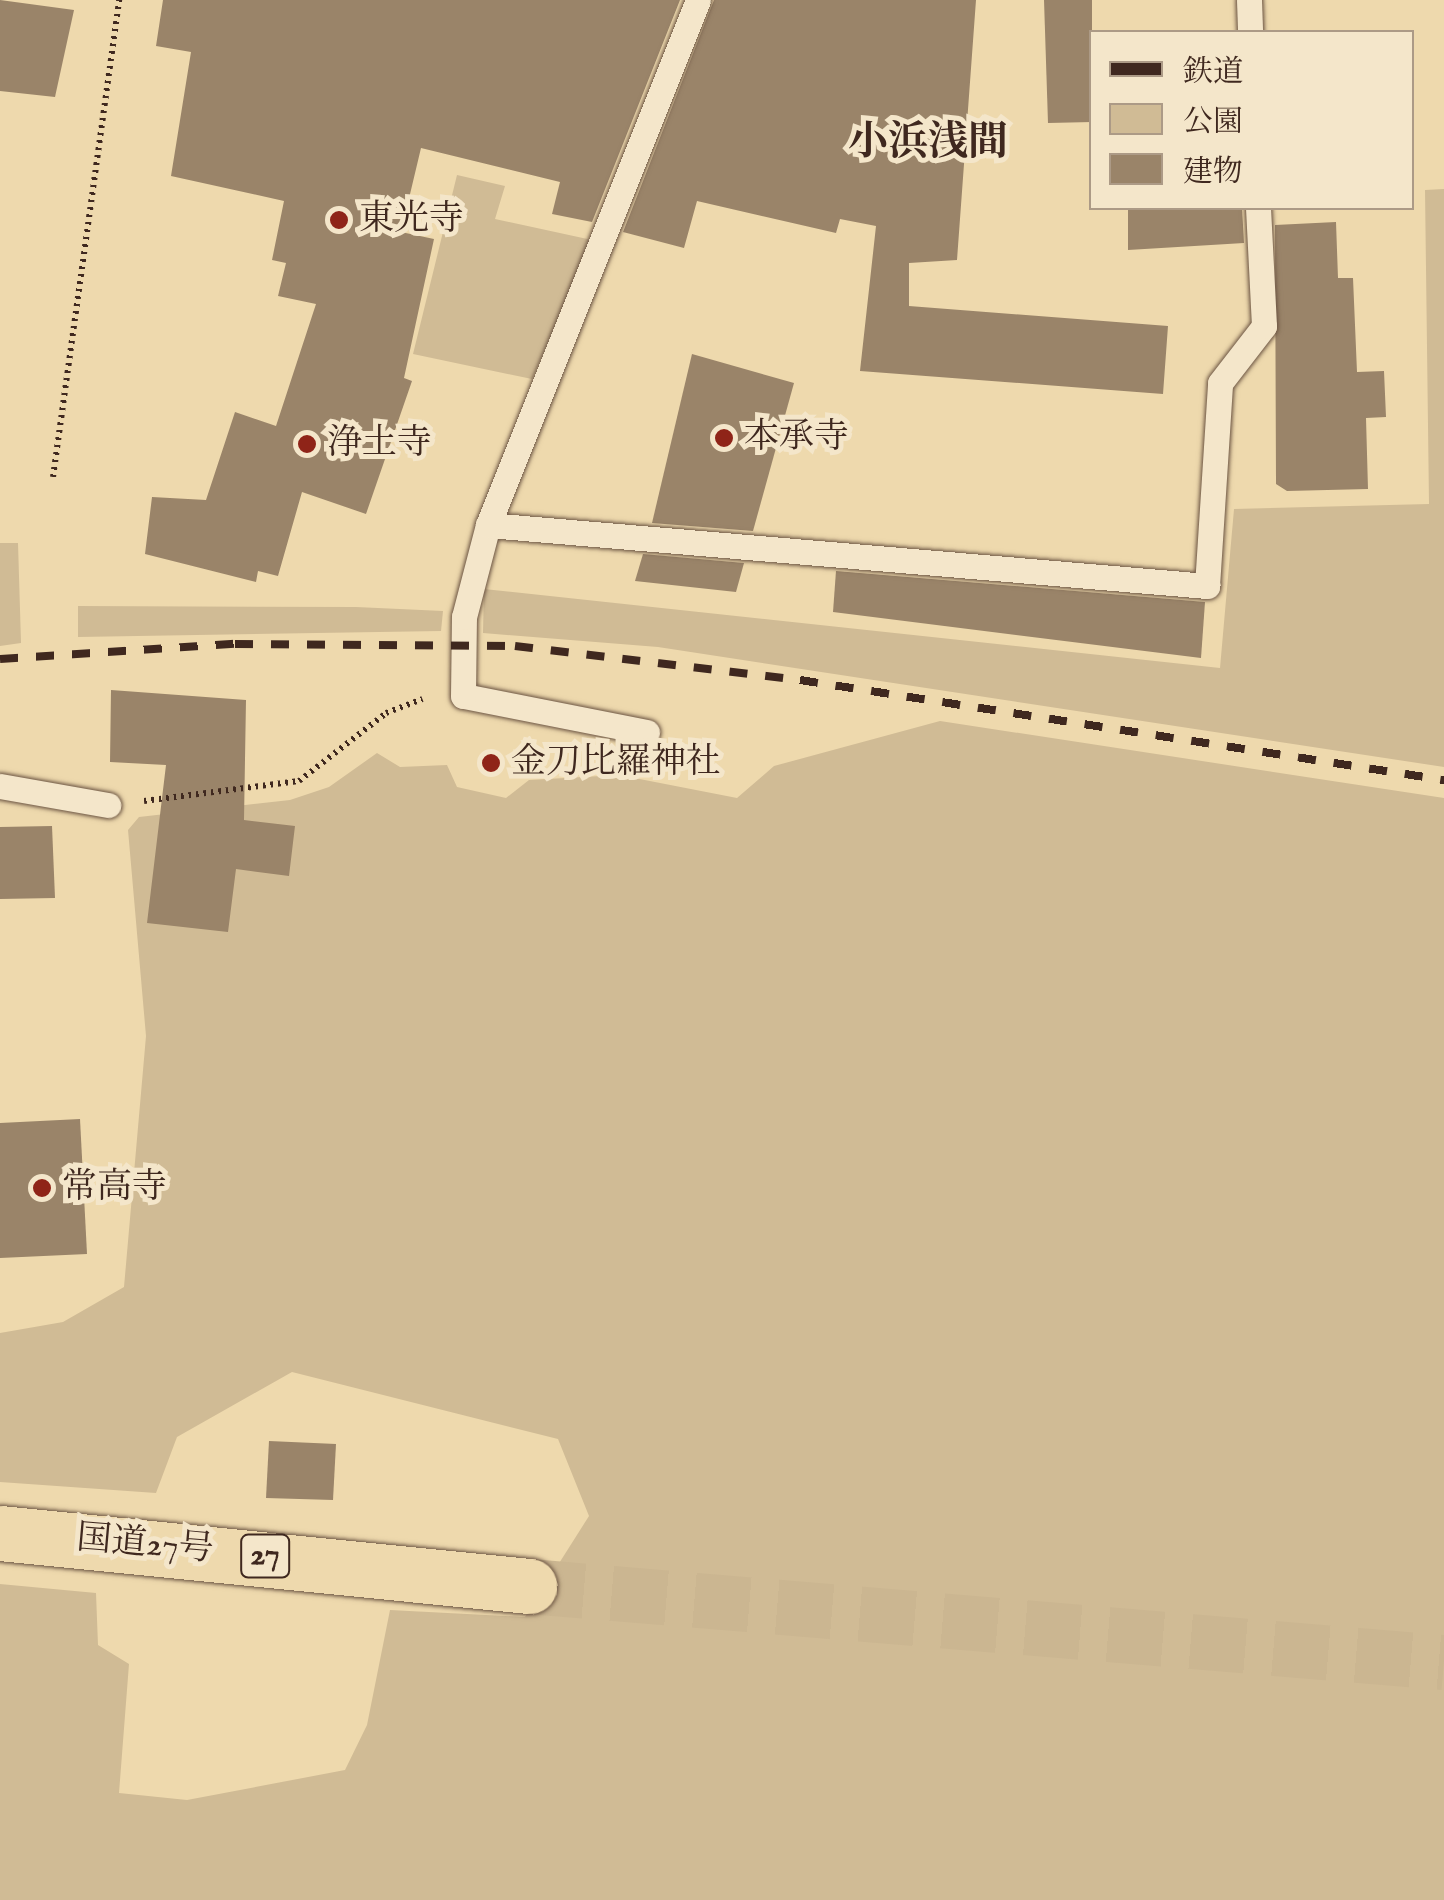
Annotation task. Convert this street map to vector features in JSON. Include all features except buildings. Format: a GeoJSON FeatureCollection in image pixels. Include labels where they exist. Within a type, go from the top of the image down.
{"type":"FeatureCollection","features":[{"type":"Feature","properties":{"kind":"highway","name":"国道27号"},"geometry":{"type":"LineString","coordinates":[[0,1533],[529,1586]]}},
{"type":"Feature","properties":{"kind":"lane"},"geometry":{"type":"LineString","coordinates":[[647,732],[463,696],[464,617],[488,525],[698,0]]}},
{"type":"Feature","properties":{"kind":"lane"},"geometry":{"type":"LineString","coordinates":[[1248,0],[1250,30]]}},
{"type":"Feature","properties":{"kind":"lane"},"geometry":{"type":"LineString","coordinates":[[488,525],[1208,586],[1220,383],[1264,326],[1258,210]]}},
{"type":"Feature","properties":{"kind":"lane"},"geometry":{"type":"LineString","coordinates":[[0,786],[108,805]]}},
{"type":"Feature","properties":{"kind":"path"},"geometry":{"type":"LineString","coordinates":[[53,477],[118,0]]}},
{"type":"Feature","properties":{"kind":"path"},"geometry":{"type":"LineString","coordinates":[[108,805],[299,781],[386,712],[412,699],[463,696]]}},
{"type":"Feature","properties":{"kind":"green space"},"geometry":{"type":"Polygon","coordinates":[[[457,175],[505,186],[495,219],[592,240],[532,379],[413,354],[457,175]]]}},
{"type":"Feature","properties":{"kind":"green space"},"geometry":{"type":"Polygon","coordinates":[[[1444,189],[1444,767],[658,647],[483,633],[484,589],[1220,668],[1234,509],[1429,504],[1425,190],[1444,189]]]}},
{"type":"Feature","properties":{"kind":"green space"},"geometry":{"type":"Polygon","coordinates":[[[0,543],[18,543],[21,643],[0,646],[0,543]]]}},
{"type":"Feature","properties":{"kind":"green space"},"geometry":{"type":"Polygon","coordinates":[[[78,606],[443,611],[441,631],[78,637],[78,606]]]}},
{"type":"Feature","properties":{"kind":"green space"},"geometry":{"type":"Polygon","coordinates":[[[940,721],[1444,798],[1444,1900],[0,1900],[0,1584],[96,1593],[98,1645],[129,1664],[119,1793],[187,1800],[345,1770],[367,1725],[390,1610],[525,1617],[589,1516],[558,1439],[292,1372],[177,1437],[156,1493],[0,1482],[0,1333],[63,1322],[124,1287],[146,1036],[128,830],[139,817],[290,800],[329,787],[377,753],[400,767],[447,765],[457,787],[506,798],[529,780],[619,775],[737,798],[774,766],[940,721]]]}},
{"type":"Feature","properties":{"kind":"tunnel"},"geometry":{"type":"LineString","coordinates":[[529,1586],[1444,1662]]}},
{"type":"Feature","properties":{"kind":"railway"},"geometry":{"type":"LineString","coordinates":[[0,659],[235,644],[515,646],[800,680],[1444,780]]}},
{"type":"Feature","properties":{"kind":"place","name":"東光寺"},"geometry":{"type":"Point","coordinates":[339,220]}},
{"type":"Feature","properties":{"kind":"place","name":"本承寺"},"geometry":{"type":"Point","coordinates":[724,438]}},
{"type":"Feature","properties":{"kind":"place","name":"浄土寺"},"geometry":{"type":"Point","coordinates":[307,444]}},
{"type":"Feature","properties":{"kind":"place","name":"金刀比羅神社"},"geometry":{"type":"Point","coordinates":[491,763]}},
{"type":"Feature","properties":{"kind":"place","name":"常高寺"},"geometry":{"type":"Point","coordinates":[42,1188]}},
{"type":"Feature","properties":{"kind":"district","name":"小浜浅間"},"geometry":{"type":"Point","coordinates":[928,144]}}]}
